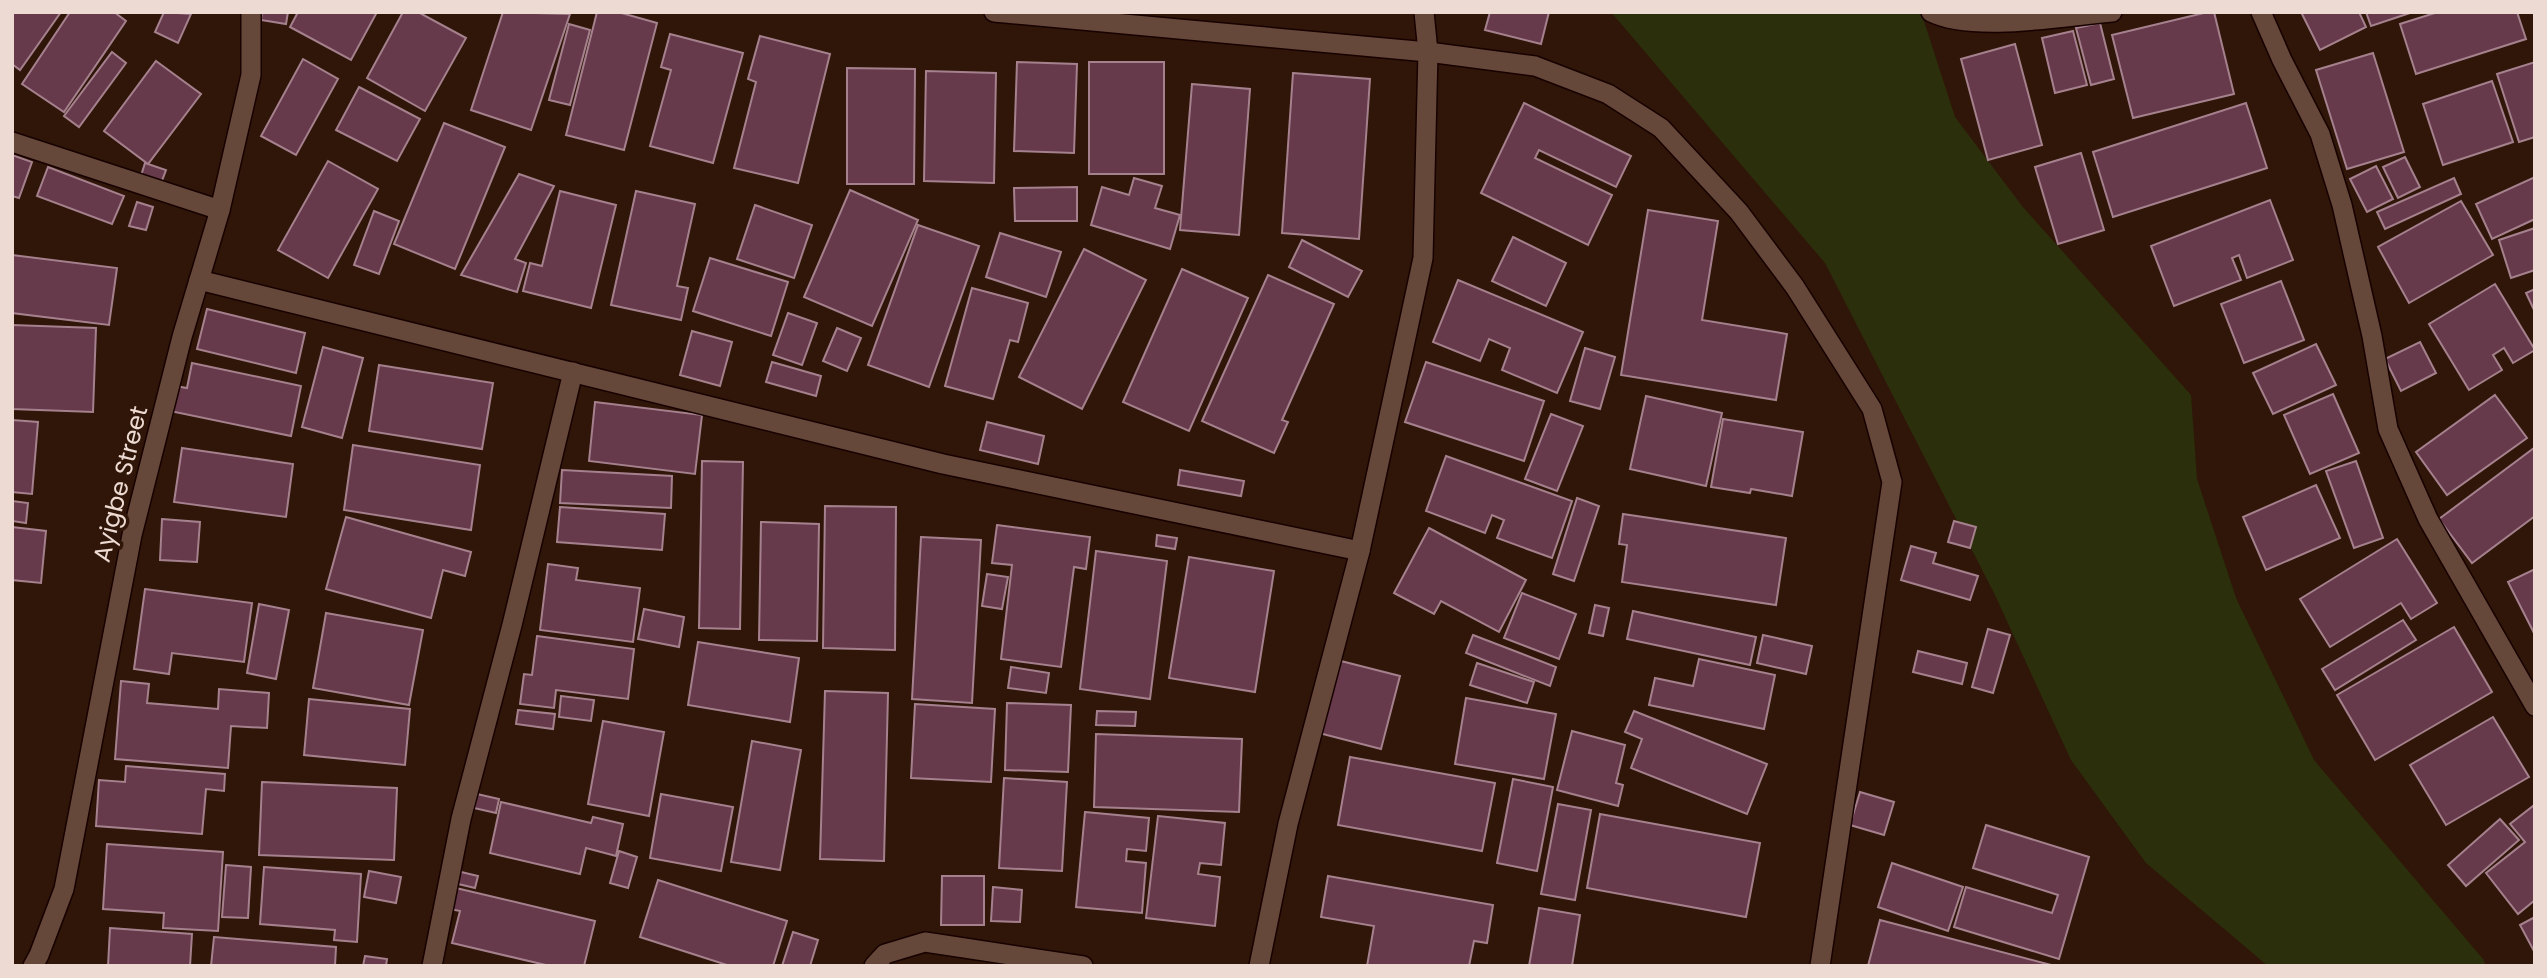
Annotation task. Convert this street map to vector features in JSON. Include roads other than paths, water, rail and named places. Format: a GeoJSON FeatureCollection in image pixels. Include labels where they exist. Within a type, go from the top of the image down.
{"type":"FeatureCollection","features":[{"type":"Feature","properties":{"kind":"street","name":"Ayigbe Street"},"geometry":{"type":"LineString","coordinates":[[33,966],[64,889],[132,535],[155,440],[220,210],[251,75],[251,12]]}},
{"type":"Feature","properties":{"kind":"street"},"geometry":{"type":"LineString","coordinates":[[994,12],[1428,52],[1535,66],[1608,94],[1661,128],[1739,212],[1779,265],[1872,409],[1892,482],[1820,966]]}},
{"type":"Feature","properties":{"kind":"street"},"geometry":{"type":"LineString","coordinates":[[1259,966],[1288,824],[1360,551],[1423,258],[1428,52],[1424,12]]}},
{"type":"Feature","properties":{"kind":"street"},"geometry":{"type":"LineString","coordinates":[[1931,12],[1960,21],[1989,23],[2112,12]]}},
{"type":"Feature","properties":{"kind":"street"},"geometry":{"type":"LineString","coordinates":[[2261,12],[2320,134],[2342,205],[2372,336],[2388,429],[2428,519],[2535,706]]}},
{"type":"Feature","properties":{"kind":"street"},"geometry":{"type":"LineString","coordinates":[[12,142],[220,210]]}},
{"type":"Feature","properties":{"kind":"street"},"geometry":{"type":"LineString","coordinates":[[199,280],[943,464],[1360,551]]}},
{"type":"Feature","properties":{"kind":"street"},"geometry":{"type":"LineString","coordinates":[[432,966],[461,819],[512,625],[573,372]]}},
{"type":"Feature","properties":{"kind":"street"},"geometry":{"type":"LineString","coordinates":[[874,966],[885,954],[925,942],[1083,966]]}}]}
